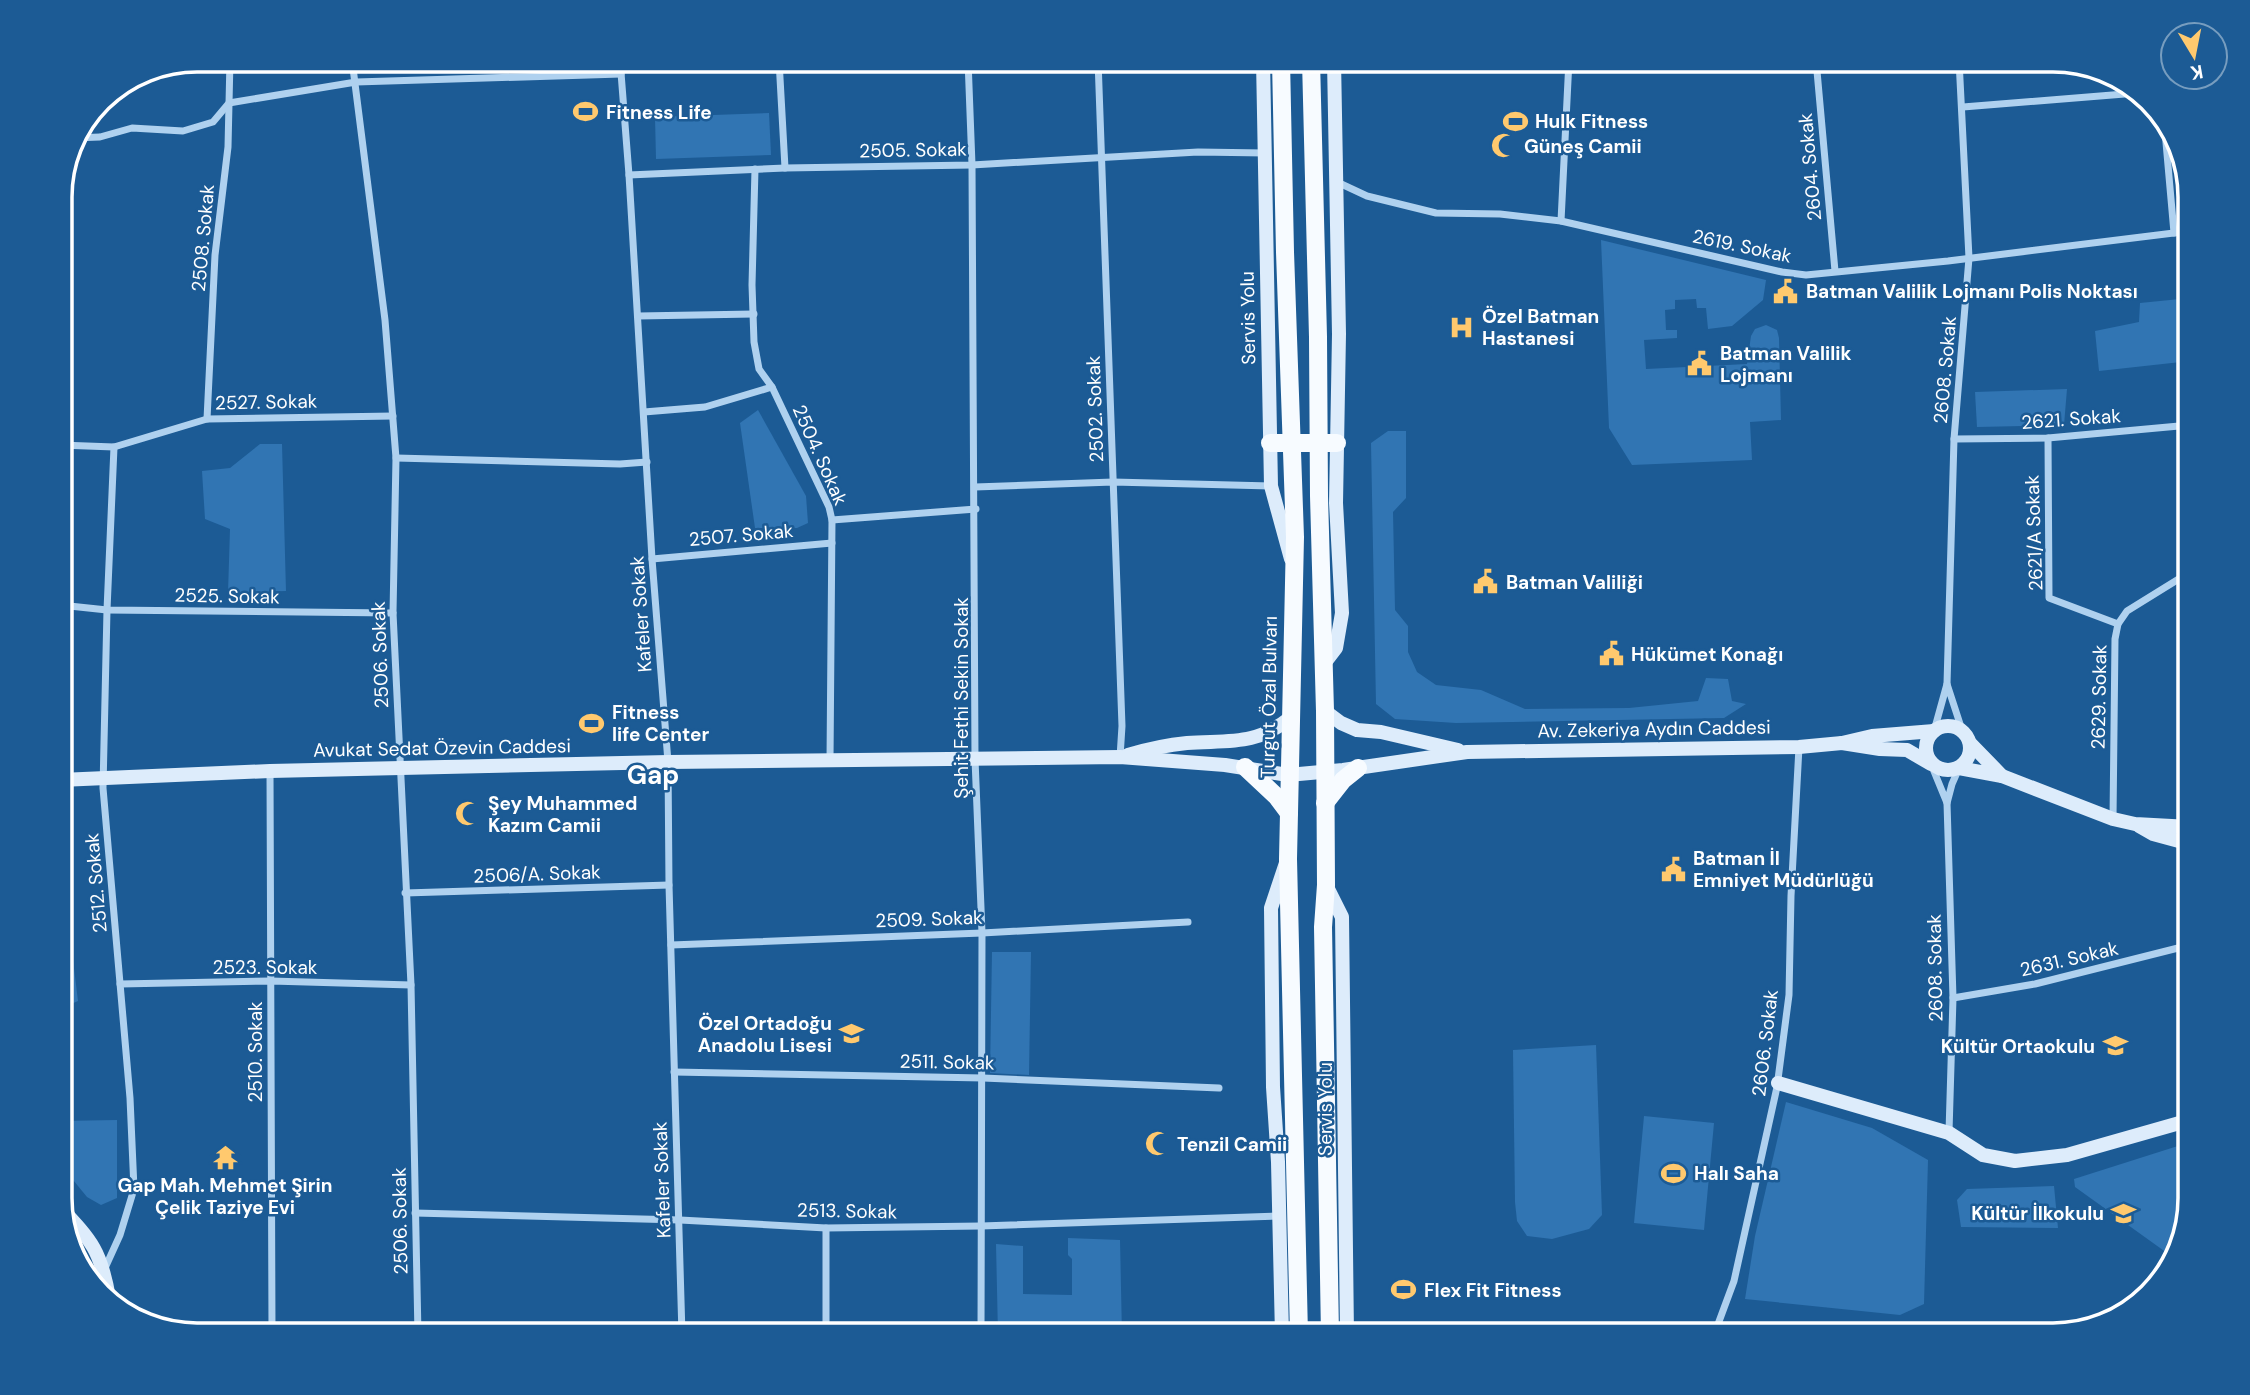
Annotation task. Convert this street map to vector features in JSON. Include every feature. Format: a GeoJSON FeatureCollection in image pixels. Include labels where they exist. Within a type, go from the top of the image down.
{"type":"FeatureCollection","features":[{"type":"Feature","properties":{"kind":"main road","name":"Turgut Özal Bulvarı"},"geometry":{"type":"LineString","coordinates":[[1281,72],[1294,572],[1288,859],[1299,1323]]}},
{"type":"Feature","properties":{"kind":"main road"},"geometry":{"type":"LineString","coordinates":[[1312,72],[1328,443],[1324,665],[1326,885],[1323,927],[1330,1323]]}},
{"type":"Feature","properties":{"kind":"main road"},"geometry":{"type":"LineString","coordinates":[[1270,443],[1328,443]]}},
{"type":"Feature","properties":{"kind":"main road"},"geometry":{"type":"LineString","coordinates":[[1245,767],[1277,797],[1289,813]]}},
{"type":"Feature","properties":{"kind":"main road"},"geometry":{"type":"LineString","coordinates":[[1325,803],[1343,780],[1358,768]]}},
{"type":"Feature","properties":{"kind":"street","name":"2508. Sokak"},"geometry":{"type":"LineString","coordinates":[[207,419],[215,255],[228,147],[230,72]]}},
{"type":"Feature","properties":{"kind":"street","name":"2506. Sokak"},"geometry":{"type":"LineString","coordinates":[[354,72],[385,320],[396,458],[393,613],[411,985],[418,1323]]}},
{"type":"Feature","properties":{"kind":"street"},"geometry":{"type":"LineString","coordinates":[[780,72],[785,168]]}},
{"type":"Feature","properties":{"kind":"street","name":"Şehit Fethi Sekin Sokak"},"geometry":{"type":"LineString","coordinates":[[968,72],[972,165],[975,759],[982,933],[981,1323]]}},
{"type":"Feature","properties":{"kind":"street","name":"2502. Sokak"},"geometry":{"type":"LineString","coordinates":[[1098,72],[1122,726],[1120,757]]}},
{"type":"Feature","properties":{"kind":"street","name":"Servis Yolu"},"geometry":{"type":"LineString","coordinates":[[1263,72],[1271,486],[1294,572]]}},
{"type":"Feature","properties":{"kind":"street"},"geometry":{"type":"LineString","coordinates":[[1328,443],[1339,320],[1334,72]]}},
{"type":"Feature","properties":{"kind":"street"},"geometry":{"type":"LineString","coordinates":[[1561,221],[1568,72]]}},
{"type":"Feature","properties":{"kind":"street","name":"2604. Sokak"},"geometry":{"type":"LineString","coordinates":[[1817,72],[1835,271]]}},
{"type":"Feature","properties":{"kind":"street","name":"2608. Sokak"},"geometry":{"type":"LineString","coordinates":[[1947,684],[1954,439],[1969,258],[1960,72]]}},
{"type":"Feature","properties":{"kind":"street"},"geometry":{"type":"LineString","coordinates":[[87,137],[100,137],[132,128],[183,131],[214,122],[229,103],[356,82],[621,74]]}},
{"type":"Feature","properties":{"kind":"street","name":"Kafeler Sokak"},"geometry":{"type":"LineString","coordinates":[[621,74],[652,559],[668,762],[670,944],[682,1323]]}},
{"type":"Feature","properties":{"kind":"street"},"geometry":{"type":"LineString","coordinates":[[1963,107],[2123,94]]}},
{"type":"Feature","properties":{"kind":"street"},"geometry":{"type":"LineString","coordinates":[[2166,144],[2174,233]]}},
{"type":"Feature","properties":{"kind":"street","name":"2505. Sokak"},"geometry":{"type":"LineString","coordinates":[[629,175],[785,168],[972,165],[1198,152],[1266,153]]}},
{"type":"Feature","properties":{"kind":"street","name":"2504. Sokak"},"geometry":{"type":"LineString","coordinates":[[755,169],[752,285],[758,369],[772,387],[829,507],[832,520],[830,760]]}},
{"type":"Feature","properties":{"kind":"street","name":"2619. Sokak"},"geometry":{"type":"LineString","coordinates":[[1336,181],[1367,196],[1436,213],[1500,214],[1561,221],[1782,272],[1806,275],[2178,232]]}},
{"type":"Feature","properties":{"kind":"street"},"geometry":{"type":"LineString","coordinates":[[638,316],[754,314]]}},
{"type":"Feature","properties":{"kind":"street"},"geometry":{"type":"LineString","coordinates":[[644,412],[705,407],[772,387]]}},
{"type":"Feature","properties":{"kind":"street","name":"2527. Sokak"},"geometry":{"type":"LineString","coordinates":[[72,445],[114,447],[207,419],[393,416]]}},
{"type":"Feature","properties":{"kind":"street","name":"2621. Sokak"},"geometry":{"type":"LineString","coordinates":[[1954,439],[2048,438],[2178,426]]}},
{"type":"Feature","properties":{"kind":"street","name":"2621/A Sokak"},"geometry":{"type":"LineString","coordinates":[[2048,438],[2049,597],[2118,624]]}},
{"type":"Feature","properties":{"kind":"street","name":"2512. Sokak"},"geometry":{"type":"LineString","coordinates":[[104,1269],[120,1235],[134,1189],[103,777],[114,447]]}},
{"type":"Feature","properties":{"kind":"street"},"geometry":{"type":"LineString","coordinates":[[396,458],[620,464],[647,462]]}},
{"type":"Feature","properties":{"kind":"street"},"geometry":{"type":"LineString","coordinates":[[975,487],[1113,482],[1271,486]]}},
{"type":"Feature","properties":{"kind":"street"},"geometry":{"type":"LineString","coordinates":[[832,520],[975,509]]}},
{"type":"Feature","properties":{"kind":"street","name":"2507. Sokak"},"geometry":{"type":"LineString","coordinates":[[652,559],[832,543]]}},
{"type":"Feature","properties":{"kind":"street","name":"2629. Sokak"},"geometry":{"type":"LineString","coordinates":[[2113,819],[2115,639],[2118,624],[2127,611],[2178,579]]}},
{"type":"Feature","properties":{"kind":"street","name":"2525. Sokak"},"geometry":{"type":"LineString","coordinates":[[72,606],[107,610],[393,613]]}},
{"type":"Feature","properties":{"kind":"street"},"geometry":{"type":"LineString","coordinates":[[1947,684],[1934,731],[1925,751],[1947,803]]}},
{"type":"Feature","properties":{"kind":"street"},"geometry":{"type":"LineString","coordinates":[[1947,684],[1966,736],[1969,757],[1959,768],[1947,803]]}},
{"type":"Feature","properties":{"kind":"street"},"geometry":{"type":"LineString","coordinates":[[1325,711],[1341,723],[1357,730],[1381,732],[1467,752]]}},
{"type":"Feature","properties":{"kind":"street"},"geometry":{"type":"LineString","coordinates":[[1120,757],[1156,747],[1248,741],[1276,729],[1290,718]]}},
{"type":"Feature","properties":{"kind":"street"},"geometry":{"type":"LineString","coordinates":[[1842,743],[1872,736],[1934,731],[1948,726],[1966,736],[2003,776]]}},
{"type":"Feature","properties":{"kind":"street"},"geometry":{"type":"LineString","coordinates":[[1842,743],[1907,750],[1944,771],[1959,768],[2003,776],[2113,819],[2135,824],[2178,826]]}},
{"type":"Feature","properties":{"kind":"street","name":"Av. Zekeriya Aydın Caddesi"},"geometry":{"type":"LineString","coordinates":[[1467,752],[1799,747],[1842,743]]}},
{"type":"Feature","properties":{"kind":"street","name":"2606. Sokak"},"geometry":{"type":"LineString","coordinates":[[1718,1323],[1734,1281],[1778,1083],[1788,995],[1799,747]]}},
{"type":"Feature","properties":{"kind":"street"},"geometry":{"type":"LineString","coordinates":[[1120,757],[1245,767],[1288,775],[1467,752]]}},
{"type":"Feature","properties":{"kind":"street","name":"Avukat Sedat Özevin Caddesi"},"geometry":{"type":"LineString","coordinates":[[72,779],[270,771],[668,762],[1120,757]]}},
{"type":"Feature","properties":{"kind":"street","name":"2510. Sokak"},"geometry":{"type":"LineString","coordinates":[[270,771],[272,1323]]}},
{"type":"Feature","properties":{"kind":"street","name":"2608. Sokak"},"geometry":{"type":"LineString","coordinates":[[1947,803],[1953,998],[1949,1133]]}},
{"type":"Feature","properties":{"kind":"street"},"geometry":{"type":"LineString","coordinates":[[2135,824],[2153,834],[2178,841]]}},
{"type":"Feature","properties":{"kind":"street"},"geometry":{"type":"LineString","coordinates":[[1282,1323],[1278,1162],[1273,1087],[1271,908],[1280,875],[1288,859]]}},
{"type":"Feature","properties":{"kind":"street","name":"2506/A. Sokak"},"geometry":{"type":"LineString","coordinates":[[405,894],[669,885]]}},
{"type":"Feature","properties":{"kind":"street","name":"Servis Yolu"},"geometry":{"type":"LineString","coordinates":[[1326,885],[1342,917],[1347,1323]]}},
{"type":"Feature","properties":{"kind":"street","name":"2509. Sokak"},"geometry":{"type":"LineString","coordinates":[[670,944],[982,933],[1188,922]]}},
{"type":"Feature","properties":{"kind":"street","name":"2631. Sokak"},"geometry":{"type":"LineString","coordinates":[[1953,998],[2035,984],[2178,948]]}},
{"type":"Feature","properties":{"kind":"street","name":"2523. Sokak"},"geometry":{"type":"LineString","coordinates":[[120,984],[271,981],[411,985]]}},
{"type":"Feature","properties":{"kind":"street","name":"2511. Sokak"},"geometry":{"type":"LineString","coordinates":[[674,1072],[983,1078],[1219,1088]]}},
{"type":"Feature","properties":{"kind":"street"},"geometry":{"type":"LineString","coordinates":[[1778,1083],[1949,1133],[1983,1155],[2015,1161],[2067,1155],[2178,1123]]}},
{"type":"Feature","properties":{"kind":"street","name":"2513. Sokak"},"geometry":{"type":"LineString","coordinates":[[415,1213],[680,1220],[826,1228],[981,1226],[1279,1216]]}},
{"type":"Feature","properties":{"kind":"street"},"geometry":{"type":"LineString","coordinates":[[74,1222],[90,1239],[104,1269],[107,1286]]}},
{"type":"Feature","properties":{"kind":"street"},"geometry":{"type":"LineString","coordinates":[[826,1228],[826,1323]]}},
{"type":"Feature","properties":{"kind":"shaded area"},"geometry":{"type":"Polygon","coordinates":[[[769,113],[771,155],[656,159],[655,117],[769,113]]]}},
{"type":"Feature","properties":{"kind":"shaded area","name":"Batman Valilik Lojmanı"},"geometry":{"type":"Polygon","coordinates":[[[1601,240],[1766,280],[1763,300],[1732,326],[1708,329],[1706,308],[1697,308],[1696,299],[1675,300],[1675,309],[1665,310],[1666,330],[1677,330],[1677,338],[1644,340],[1646,369],[1747,364],[1751,336],[1755,329],[1766,325],[1777,330],[1781,420],[1750,422],[1752,460],[1632,465],[1609,428],[1601,240]]]}},
{"type":"Feature","properties":{"kind":"shaded area"},"geometry":{"type":"Polygon","coordinates":[[[2178,299],[2178,362],[2099,371],[2095,331],[2139,322],[2140,303],[2178,299]]]}},
{"type":"Feature","properties":{"kind":"shaded area"},"geometry":{"type":"Polygon","coordinates":[[[2067,389],[2064,425],[1977,427],[1975,392],[2067,389]]]}},
{"type":"Feature","properties":{"kind":"shaded area"},"geometry":{"type":"Polygon","coordinates":[[[758,410],[806,496],[808,523],[797,528],[755,528],[740,423],[758,410]]]}},
{"type":"Feature","properties":{"kind":"shaded area"},"geometry":{"type":"Polygon","coordinates":[[[1388,431],[1406,431],[1406,498],[1393,512],[1395,610],[1408,626],[1408,652],[1417,672],[1436,685],[1481,690],[1525,709],[1629,708],[1698,701],[1706,678],[1728,679],[1732,701],[1746,704],[1724,718],[1456,723],[1395,719],[1376,704],[1371,443],[1388,431]]]}},
{"type":"Feature","properties":{"kind":"shaded area"},"geometry":{"type":"Polygon","coordinates":[[[260,444],[282,444],[286,591],[228,593],[230,529],[205,519],[202,471],[230,468],[260,444]]]}},
{"type":"Feature","properties":{"kind":"shaded area"},"geometry":{"type":"Polygon","coordinates":[[[72,952],[78,1001],[72,1004],[72,952]]]}},
{"type":"Feature","properties":{"kind":"shaded area"},"geometry":{"type":"Polygon","coordinates":[[[992,952],[1031,952],[1029,1075],[990,1073],[992,952]]]}},
{"type":"Feature","properties":{"kind":"shaded area"},"geometry":{"type":"Polygon","coordinates":[[[1596,1045],[1602,1215],[1589,1229],[1552,1239],[1527,1236],[1517,1221],[1515,1202],[1513,1050],[1596,1045]]]}},
{"type":"Feature","properties":{"kind":"shaded area"},"geometry":{"type":"Polygon","coordinates":[[[1786,1102],[1872,1128],[1928,1160],[1924,1304],[1900,1315],[1745,1299],[1755,1236],[1786,1102]]]}},
{"type":"Feature","properties":{"kind":"shaded area","name":"Halı Saha"},"geometry":{"type":"Polygon","coordinates":[[[1644,1116],[1714,1123],[1704,1230],[1634,1223],[1644,1116]]]}},
{"type":"Feature","properties":{"kind":"shaded area"},"geometry":{"type":"Polygon","coordinates":[[[117,1120],[117,1198],[101,1205],[87,1197],[72,1179],[72,1121],[117,1120]]]}},
{"type":"Feature","properties":{"kind":"shaded area"},"geometry":{"type":"Polygon","coordinates":[[[2178,1146],[2177,1214],[2166,1252],[2075,1187],[2074,1179],[2178,1146]]]}},
{"type":"Feature","properties":{"kind":"shaded area"},"geometry":{"type":"Polygon","coordinates":[[[2054,1186],[2058,1228],[1961,1227],[1957,1200],[1967,1189],[2054,1186]]]}},
{"type":"Feature","properties":{"kind":"shaded area"},"geometry":{"type":"Polygon","coordinates":[[[1068,1238],[1120,1240],[1122,1323],[998,1323],[996,1244],[1023,1246],[1023,1294],[1072,1295],[1072,1259],[1068,1255],[1068,1238]]]}},
{"type":"Feature","properties":{"kind":"place","name":"Fitness Life"},"geometry":{"type":"Point","coordinates":[586,112]}},
{"type":"Feature","properties":{"kind":"place","name":"Hulk Fitness"},"geometry":{"type":"Point","coordinates":[1515,121]}},
{"type":"Feature","properties":{"kind":"place","name":"Güneş Camii"},"geometry":{"type":"Point","coordinates":[1504,146]}},
{"type":"Feature","properties":{"kind":"place","name":"Batman Valilik Lojmanı Polis Noktası"},"geometry":{"type":"Point","coordinates":[1786,291]}},
{"type":"Feature","properties":{"kind":"place","name":"Özel Batman Hastanesi"},"geometry":{"type":"Point","coordinates":[1462,327]}},
{"type":"Feature","properties":{"kind":"place","name":"Batman Valilik Lojmanı"},"geometry":{"type":"Point","coordinates":[1700,364]}},
{"type":"Feature","properties":{"kind":"place","name":"Batman Valiliği"},"geometry":{"type":"Point","coordinates":[1486,582]}},
{"type":"Feature","properties":{"kind":"place","name":"Hükümet Konağı"},"geometry":{"type":"Point","coordinates":[1611,654]}},
{"type":"Feature","properties":{"kind":"place","name":"Fitness life Center"},"geometry":{"type":"Point","coordinates":[592,723]}},
{"type":"Feature","properties":{"kind":"place","name":"Şey Muhammed Kazım Camii"},"geometry":{"type":"Point","coordinates":[468,814]}},
{"type":"Feature","properties":{"kind":"place","name":"Batman İl Emniyet Müdürlüğü"},"geometry":{"type":"Point","coordinates":[1673,869]}},
{"type":"Feature","properties":{"kind":"place","name":"Özel Ortadoğu Anadolu Lisesi"},"geometry":{"type":"Point","coordinates":[852,1034]}},
{"type":"Feature","properties":{"kind":"place","name":"Kültür Ortaokulu"},"geometry":{"type":"Point","coordinates":[2115,1046]}},
{"type":"Feature","properties":{"kind":"place","name":"Tenzil Camii"},"geometry":{"type":"Point","coordinates":[1157,1144]}},
{"type":"Feature","properties":{"kind":"place","name":"Gap Mah. Mehmet Şirin Çelik Taziye Evi"},"geometry":{"type":"Point","coordinates":[225,1157]}},
{"type":"Feature","properties":{"kind":"place","name":"Halı Saha"},"geometry":{"type":"Point","coordinates":[1674,1173]}},
{"type":"Feature","properties":{"kind":"place","name":"Kültür İlkokulu"},"geometry":{"type":"Point","coordinates":[2124,1213]}},
{"type":"Feature","properties":{"kind":"place","name":"Flex Fit Fitness"},"geometry":{"type":"Point","coordinates":[1404,1290]}},
{"type":"Feature","properties":{"kind":"district","name":"Gap"},"geometry":{"type":"Point","coordinates":[653,775]}}]}
